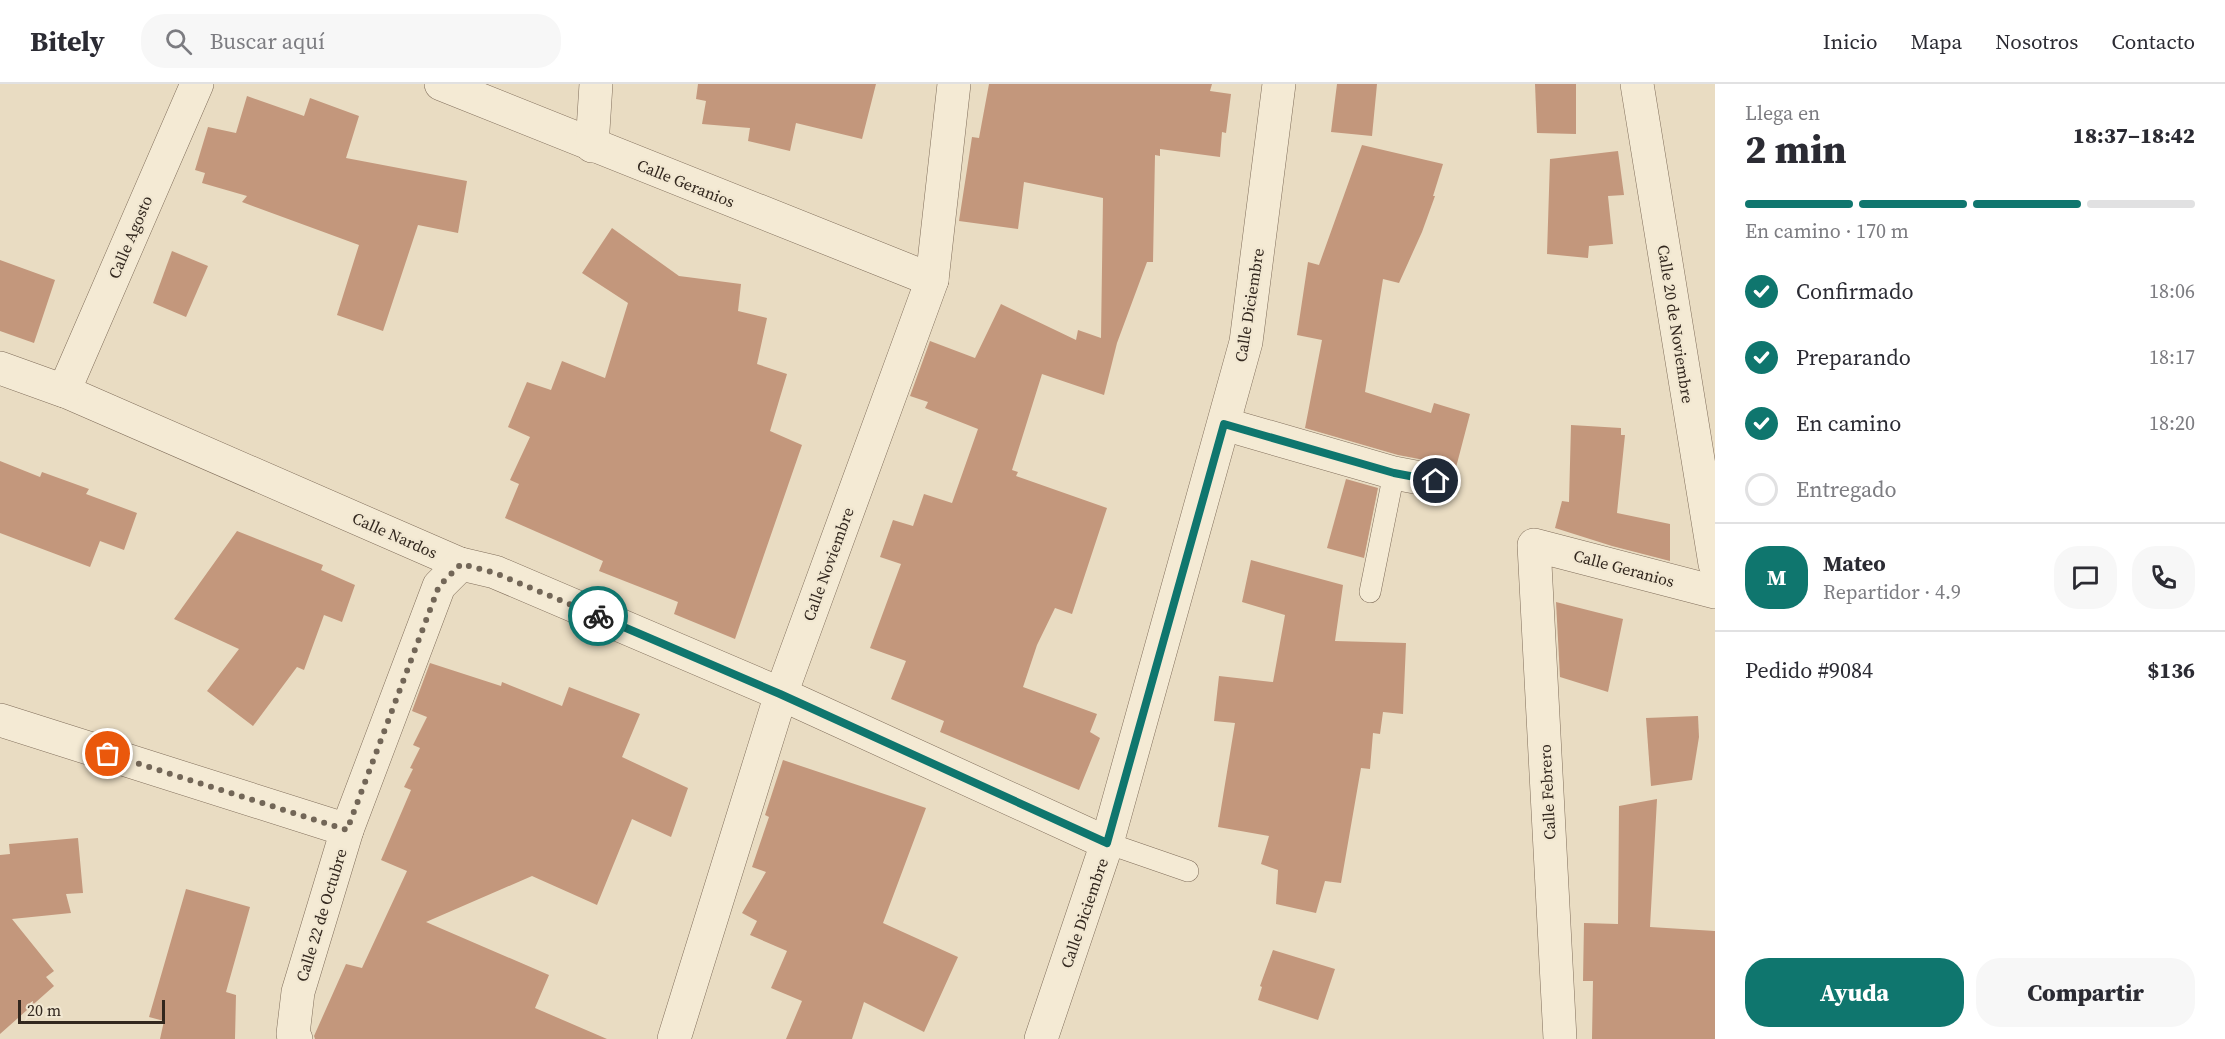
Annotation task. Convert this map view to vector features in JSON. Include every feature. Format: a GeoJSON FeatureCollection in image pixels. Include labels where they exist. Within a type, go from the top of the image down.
{"type":"FeatureCollection","features":[{"type":"Feature","properties":{"kind":"street","name":"Calle Agosto"},"geometry":{"type":"LineString","coordinates":[[64,391],[197,84]]}},
{"type":"Feature","properties":{"kind":"street","name":"Calle Geranios"},"geometry":{"type":"LineString","coordinates":[[441,84],[932,280]]}},
{"type":"Feature","properties":{"kind":"street"},"geometry":{"type":"LineString","coordinates":[[592,146],[596,84]]}},
{"type":"Feature","properties":{"kind":"street","name":"Calle Noviembre"},"geometry":{"type":"LineString","coordinates":[[674,1039],[780,694],[932,280],[954,84]]}},
{"type":"Feature","properties":{"kind":"street","name":"Calle Diciembre"},"geometry":{"type":"LineString","coordinates":[[1041,1039],[1107,843],[1246,342],[1279,84]]}},
{"type":"Feature","properties":{"kind":"street","name":"Calle 20 de Noviembre"},"geometry":{"type":"LineString","coordinates":[[1637,84],[1715,564]]}},
{"type":"Feature","properties":{"kind":"street","name":"Calle Nardos"},"geometry":{"type":"LineString","coordinates":[[0,368],[64,391],[461,564],[495,573],[780,694],[1107,843]]}},
{"type":"Feature","properties":{"kind":"street"},"geometry":{"type":"LineString","coordinates":[[1224,424],[1394,473],[1436,481]]}},
{"type":"Feature","properties":{"kind":"street","name":"Calle Geranios"},"geometry":{"type":"LineString","coordinates":[[1534,545],[1715,592]]}},
{"type":"Feature","properties":{"kind":"street","name":"Calle Febrero"},"geometry":{"type":"LineString","coordinates":[[1534,545],[1560,1039]]}},
{"type":"Feature","properties":{"kind":"street","name":"Calle 22 de Octubre"},"geometry":{"type":"LineString","coordinates":[[296,1039],[293,1034],[298,992],[347,830],[439,586],[461,564]]}},
{"type":"Feature","properties":{"kind":"street"},"geometry":{"type":"LineString","coordinates":[[0,720],[347,830]]}},
{"type":"Feature","properties":{"kind":"lane"},"geometry":{"type":"LineString","coordinates":[[1370,592],[1394,473]]}},
{"type":"Feature","properties":{"kind":"lane","name":"Calle Nardos"},"geometry":{"type":"LineString","coordinates":[[1107,843],[1188,871]]}},
{"type":"Feature","properties":{"kind":"building"},"geometry":{"type":"Polygon","coordinates":[[[698,84],[876,84],[862,139],[796,123],[790,151],[748,141],[750,128],[702,124],[706,101],[696,99],[698,84]]]}},
{"type":"Feature","properties":{"kind":"building"},"geometry":{"type":"Polygon","coordinates":[[[989,84],[1212,84],[1210,91],[1231,94],[1226,133],[1222,132],[1220,157],[1160,149],[1160,156],[1155,155],[1153,262],[1147,262],[1117,343],[1104,395],[1042,374],[1012,470],[1018,472],[1016,476],[1107,508],[1072,614],[1055,608],[1037,645],[1023,687],[1097,714],[1090,732],[1100,738],[1079,790],[940,732],[944,721],[891,699],[906,661],[870,648],[901,564],[880,557],[893,520],[913,526],[924,494],[952,503],[978,429],[925,408],[928,402],[910,396],[930,341],[975,358],[1001,304],[1076,340],[1078,330],[1101,338],[1103,198],[1024,182],[1018,229],[959,221],[972,137],[979,138],[989,84]]]}},
{"type":"Feature","properties":{"kind":"building"},"geometry":{"type":"Polygon","coordinates":[[[1337,84],[1377,84],[1372,136],[1331,132],[1337,84]]]}},
{"type":"Feature","properties":{"kind":"building"},"geometry":{"type":"Polygon","coordinates":[[[1535,84],[1576,84],[1576,134],[1537,133],[1535,84]]]}},
{"type":"Feature","properties":{"kind":"building"},"geometry":{"type":"Polygon","coordinates":[[[247,96],[304,116],[310,98],[359,116],[346,158],[467,181],[458,233],[418,225],[383,331],[337,315],[359,245],[242,202],[247,196],[202,183],[205,173],[195,170],[208,127],[236,133],[247,96]]]}},
{"type":"Feature","properties":{"kind":"building"},"geometry":{"type":"Polygon","coordinates":[[[1362,145],[1443,164],[1422,232],[1399,283],[1383,279],[1365,392],[1431,413],[1434,403],[1470,414],[1454,475],[1449,467],[1440,463],[1398,455],[1305,428],[1322,340],[1297,335],[1308,262],[1319,265],[1362,145]]]}},
{"type":"Feature","properties":{"kind":"building"},"geometry":{"type":"Polygon","coordinates":[[[1618,151],[1624,195],[1608,196],[1613,244],[1589,246],[1588,258],[1547,254],[1550,159],[1618,151]]]}},
{"type":"Feature","properties":{"kind":"building"},"geometry":{"type":"Polygon","coordinates":[[[612,228],[679,276],[741,284],[738,311],[767,318],[757,364],[787,374],[770,431],[802,445],[735,639],[674,614],[678,602],[599,571],[603,561],[505,518],[519,484],[510,480],[530,437],[508,427],[527,382],[551,390],[562,361],[605,378],[628,303],[582,273],[612,228]]]}},
{"type":"Feature","properties":{"kind":"building"},"geometry":{"type":"Polygon","coordinates":[[[172,251],[208,266],[186,317],[153,303],[172,251]]]}},
{"type":"Feature","properties":{"kind":"building"},"geometry":{"type":"Polygon","coordinates":[[[0,260],[55,280],[34,343],[0,331],[0,260]]]}},
{"type":"Feature","properties":{"kind":"building"},"geometry":{"type":"Polygon","coordinates":[[[1571,425],[1621,428],[1621,435],[1625,435],[1617,513],[1670,524],[1670,561],[1555,528],[1562,501],[1569,502],[1571,425]]]}},
{"type":"Feature","properties":{"kind":"building"},"geometry":{"type":"Polygon","coordinates":[[[0,461],[40,477],[42,472],[89,489],[86,494],[137,513],[124,550],[100,541],[90,567],[0,533],[0,461]]]}},
{"type":"Feature","properties":{"kind":"building"},"geometry":{"type":"Polygon","coordinates":[[[1346,479],[1378,488],[1364,558],[1327,548],[1346,479]]]}},
{"type":"Feature","properties":{"kind":"building"},"geometry":{"type":"Polygon","coordinates":[[[237,531],[323,565],[321,570],[355,585],[342,622],[324,615],[304,670],[297,667],[253,726],[207,691],[239,649],[174,619],[237,531]]]}},
{"type":"Feature","properties":{"kind":"building"},"geometry":{"type":"Polygon","coordinates":[[[1251,560],[1343,585],[1335,641],[1406,643],[1403,714],[1383,712],[1380,734],[1373,733],[1370,769],[1361,768],[1341,883],[1325,881],[1316,913],[1276,904],[1278,870],[1261,864],[1269,836],[1218,827],[1235,723],[1214,721],[1219,676],[1273,682],[1285,615],[1242,602],[1251,560]]]}},
{"type":"Feature","properties":{"kind":"building"},"geometry":{"type":"Polygon","coordinates":[[[1556,602],[1623,619],[1608,692],[1560,677],[1556,602]]]}},
{"type":"Feature","properties":{"kind":"building"},"geometry":{"type":"Polygon","coordinates":[[[430,663],[501,686],[502,682],[562,706],[569,687],[640,714],[622,757],[688,788],[671,837],[632,819],[597,905],[532,876],[426,922],[549,975],[535,1008],[607,1039],[315,1039],[314,1036],[346,964],[362,968],[407,871],[381,860],[411,790],[404,787],[420,748],[413,745],[427,717],[412,711],[430,663]]]}},
{"type":"Feature","properties":{"kind":"building"},"geometry":{"type":"Polygon","coordinates":[[[1698,716],[1699,737],[1692,780],[1651,786],[1646,718],[1698,716]]]}},
{"type":"Feature","properties":{"kind":"building"},"geometry":{"type":"Polygon","coordinates":[[[783,760],[926,808],[883,923],[958,957],[924,1032],[864,1002],[852,1039],[786,1039],[802,1001],[771,988],[787,951],[750,935],[757,921],[742,913],[766,872],[752,867],[769,817],[765,815],[783,760]]]}},
{"type":"Feature","properties":{"kind":"building"},"geometry":{"type":"Polygon","coordinates":[[[1657,799],[1650,927],[1715,931],[1715,1039],[1592,1039],[1593,981],[1583,981],[1584,923],[1618,924],[1619,806],[1657,799]]]}},
{"type":"Feature","properties":{"kind":"building"},"geometry":{"type":"Polygon","coordinates":[[[78,838],[83,893],[66,894],[71,913],[12,919],[54,971],[46,977],[54,986],[0,1034],[0,855],[10,854],[9,844],[78,838]]]}},
{"type":"Feature","properties":{"kind":"building"},"geometry":{"type":"Polygon","coordinates":[[[186,889],[250,907],[226,992],[236,995],[235,1039],[160,1039],[164,1021],[149,1017],[186,889]]]}},
{"type":"Feature","properties":{"kind":"building"},"geometry":{"type":"Polygon","coordinates":[[[1273,950],[1335,969],[1318,1020],[1258,1000],[1262,987],[1260,986],[1273,950]]]}},
{"type":"Feature","properties":{"kind":"way so far"},"geometry":{"type":"LineString","coordinates":[[108,754],[347,830],[439,586],[461,564],[495,573],[598,616]]}},
{"type":"Feature","properties":{"kind":"route"},"geometry":{"type":"LineString","coordinates":[[598,616],[780,694],[1107,843],[1224,424],[1394,473],[1436,481]]}}]}
